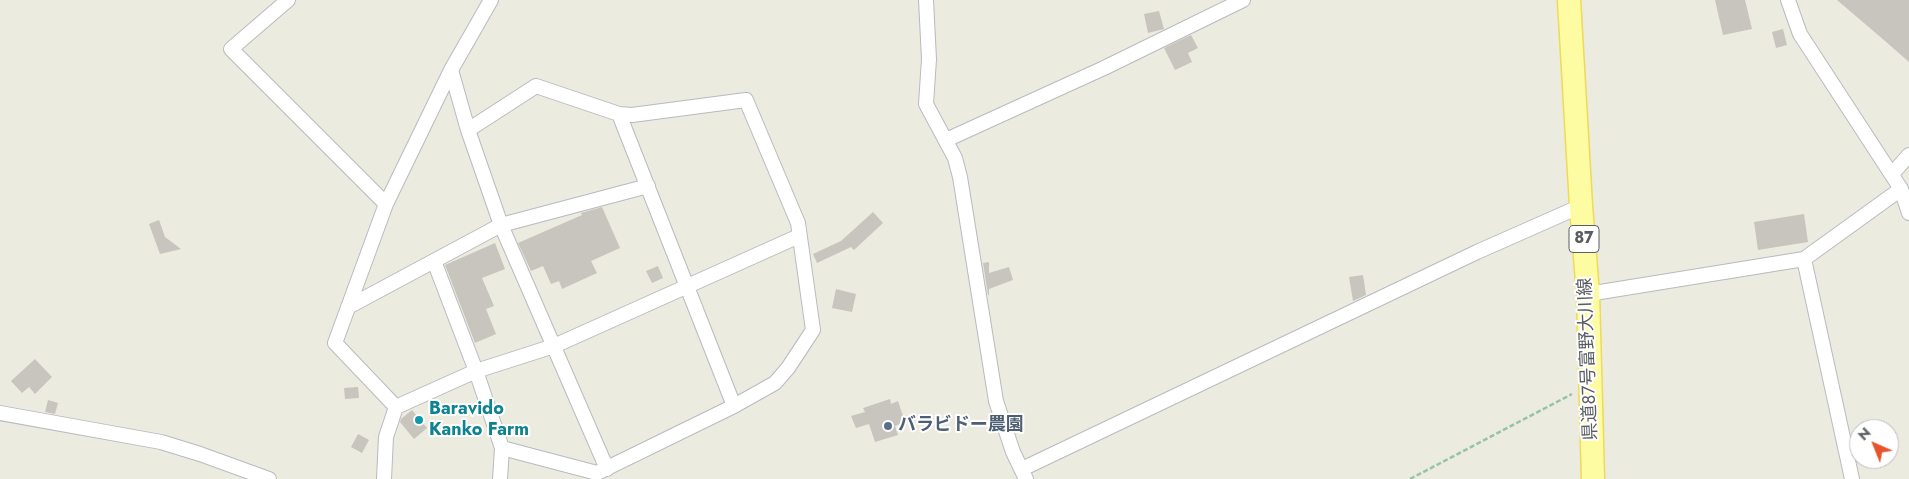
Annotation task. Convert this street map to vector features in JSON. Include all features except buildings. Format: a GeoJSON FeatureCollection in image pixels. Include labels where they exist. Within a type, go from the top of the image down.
{"type":"FeatureCollection","features":[{"type":"Feature","properties":{"kind":"main road","name":"県道87号富野大川線"},"geometry":{"type":"LineString","coordinates":[[1569,0],[1588,294],[1593,479]]}},
{"type":"Feature","properties":{"kind":"street"},"geometry":{"type":"LineString","coordinates":[[288,0],[231,49],[386,204]]}},
{"type":"Feature","properties":{"kind":"street"},"geometry":{"type":"LineString","coordinates":[[396,407],[335,343],[386,204],[451,70],[490,0]]}},
{"type":"Feature","properties":{"kind":"street"},"geometry":{"type":"LineString","coordinates":[[926,0],[929,59],[926,104],[955,158],[960,177],[996,401],[1013,452],[1024,474],[1477,252],[1581,206]]}},
{"type":"Feature","properties":{"kind":"street"},"geometry":{"type":"LineString","coordinates":[[946,140],[1104,68],[1243,0]]}},
{"type":"Feature","properties":{"kind":"street"},"geometry":{"type":"LineString","coordinates":[[1788,0],[1800,34],[1892,174],[1901,189],[1909,213]]}},
{"type":"Feature","properties":{"kind":"street"},"geometry":{"type":"LineString","coordinates":[[451,70],[468,130],[502,225],[607,469]]}},
{"type":"Feature","properties":{"kind":"street"},"geometry":{"type":"LineString","coordinates":[[468,130],[536,86],[619,114],[632,115],[746,100],[798,223],[813,330],[776,383],[734,406],[597,473],[502,448]]}},
{"type":"Feature","properties":{"kind":"street"},"geometry":{"type":"LineString","coordinates":[[619,114],[734,406]]}},
{"type":"Feature","properties":{"kind":"street"},"geometry":{"type":"LineString","coordinates":[[1892,174],[1909,154]]}},
{"type":"Feature","properties":{"kind":"street"},"geometry":{"type":"LineString","coordinates":[[348,307],[502,225],[648,186]]}},
{"type":"Feature","properties":{"kind":"street"},"geometry":{"type":"LineString","coordinates":[[1588,294],[1804,259],[1901,189]]}},
{"type":"Feature","properties":{"kind":"street"},"geometry":{"type":"LineString","coordinates":[[384,479],[386,437],[396,407],[476,372],[554,346],[799,236]]}},
{"type":"Feature","properties":{"kind":"street"},"geometry":{"type":"LineString","coordinates":[[1804,259],[1852,479]]}},
{"type":"Feature","properties":{"kind":"street"},"geometry":{"type":"LineString","coordinates":[[434,261],[476,372],[502,448],[500,479]]}},
{"type":"Feature","properties":{"kind":"street"},"geometry":{"type":"LineString","coordinates":[[0,413],[161,442],[269,479]]}},
{"type":"Feature","properties":{"kind":"path"},"geometry":{"type":"LineString","coordinates":[[1410,479],[1590,385]]}},
{"type":"Feature","properties":{"kind":"place","name":"Baravido Kanko Farm"},"geometry":{"type":"Point","coordinates":[419,420]}},
{"type":"Feature","properties":{"kind":"place","name":"バラビドー農園"},"geometry":{"type":"Point","coordinates":[888,426]}}]}
